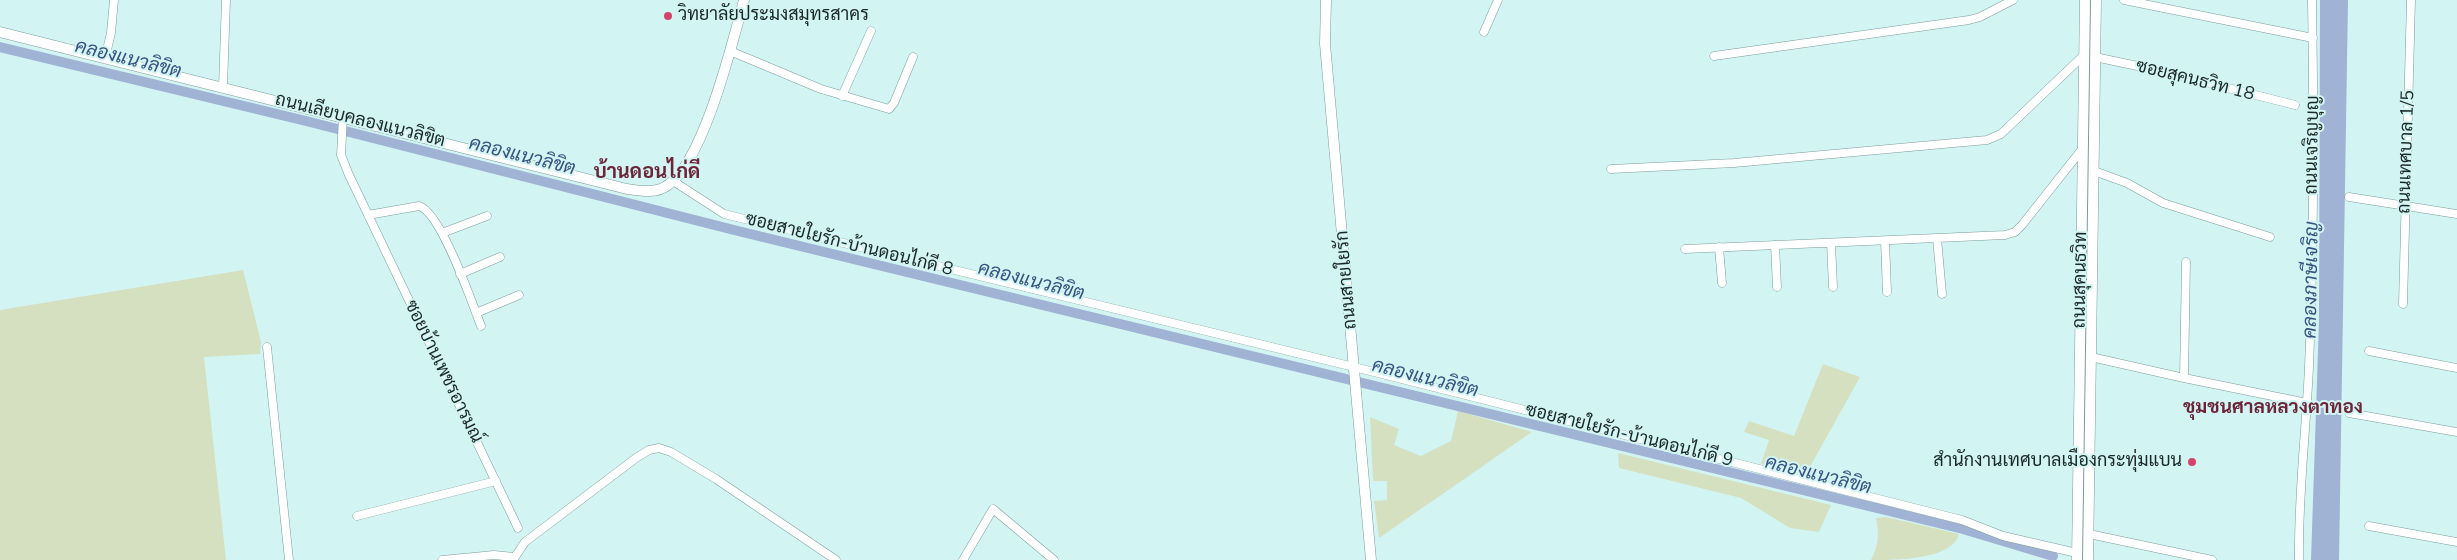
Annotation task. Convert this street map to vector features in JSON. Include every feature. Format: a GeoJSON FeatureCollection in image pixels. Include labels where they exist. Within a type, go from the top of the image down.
{"type":"FeatureCollection","features":[{"type":"Feature","properties":{"kind":"street"},"geometry":{"type":"LineString","coordinates":[[105,58],[112,28],[114,0]]}},
{"type":"Feature","properties":{"kind":"street"},"geometry":{"type":"LineString","coordinates":[[223,87],[226,0]]}},
{"type":"Feature","properties":{"kind":"street","name":"ถนนเลียบคลองแนวลิขิต"},"geometry":{"type":"LineString","coordinates":[[0,32],[223,87],[343,120],[627,189],[654,191],[666,186],[679,176],[696,149],[730,51],[744,0]]}},
{"type":"Feature","properties":{"kind":"street","name":"ถนนสายใยรัก"},"geometry":{"type":"LineString","coordinates":[[1326,0],[1325,44],[1370,560]]}},
{"type":"Feature","properties":{"kind":"street"},"geometry":{"type":"LineString","coordinates":[[1484,32],[1498,0]]}},
{"type":"Feature","properties":{"kind":"street"},"geometry":{"type":"LineString","coordinates":[[1714,56],[1969,20],[1980,17],[2013,0]]}},
{"type":"Feature","properties":{"kind":"street","name":"ถนนสุคนธวิท"},"geometry":{"type":"LineString","coordinates":[[2077,557],[2085,0]]}},
{"type":"Feature","properties":{"kind":"street","name":"ถนนสุคนธวิท"},"geometry":{"type":"LineString","coordinates":[[2088,560],[2096,0]]}},
{"type":"Feature","properties":{"kind":"street"},"geometry":{"type":"LineString","coordinates":[[2124,0],[2313,38]]}},
{"type":"Feature","properties":{"kind":"street","name":"ถนนเจริญบุญ"},"geometry":{"type":"LineString","coordinates":[[2299,560],[2298,508],[2307,403],[2312,270],[2312,0]]}},
{"type":"Feature","properties":{"kind":"street","name":"ถนนเทศบาล 1/5"},"geometry":{"type":"LineString","coordinates":[[2403,304],[2412,0]]}},
{"type":"Feature","properties":{"kind":"street"},"geometry":{"type":"LineString","coordinates":[[842,96],[871,31]]}},
{"type":"Feature","properties":{"kind":"street"},"geometry":{"type":"LineString","coordinates":[[730,51],[820,89],[888,109],[894,103],[912,57]]}},
{"type":"Feature","properties":{"kind":"street"},"geometry":{"type":"LineString","coordinates":[[1611,169],[1734,163],[1987,140],[2001,134],[2084,55]]}},
{"type":"Feature","properties":{"kind":"street","name":"ซอยสุคนธวิท 18"},"geometry":{"type":"LineString","coordinates":[[2095,57],[2161,71],[2295,105]]}},
{"type":"Feature","properties":{"kind":"street","name":"ซอยบ้านเพชรอารมณ์"},"geometry":{"type":"LineString","coordinates":[[343,120],[341,155],[518,528]]}},
{"type":"Feature","properties":{"kind":"street"},"geometry":{"type":"LineString","coordinates":[[1685,249],[2005,235],[2015,232],[2083,148],[2094,138]]}},
{"type":"Feature","properties":{"kind":"street"},"geometry":{"type":"LineString","coordinates":[[2094,171],[2127,183],[2163,203],[2270,237]]}},
{"type":"Feature","properties":{"kind":"street","name":"ซอยสายใยรัก-บ้านดอนไก่ดี 8"},"geometry":{"type":"LineString","coordinates":[[673,181],[724,214],[1354,370]]}},
{"type":"Feature","properties":{"kind":"street"},"geometry":{"type":"LineString","coordinates":[[2349,197],[2406,204],[2457,214]]}},
{"type":"Feature","properties":{"kind":"street"},"geometry":{"type":"LineString","coordinates":[[368,215],[419,206],[430,213],[442,233],[481,326]]}},
{"type":"Feature","properties":{"kind":"street"},"geometry":{"type":"LineString","coordinates":[[442,233],[487,216]]}},
{"type":"Feature","properties":{"kind":"street"},"geometry":{"type":"LineString","coordinates":[[1937,238],[1942,294]]}},
{"type":"Feature","properties":{"kind":"street"},"geometry":{"type":"LineString","coordinates":[[1885,241],[1887,292]]}},
{"type":"Feature","properties":{"kind":"street"},"geometry":{"type":"LineString","coordinates":[[1832,243],[1833,287]]}},
{"type":"Feature","properties":{"kind":"street"},"geometry":{"type":"LineString","coordinates":[[1775,245],[1777,288]]}},
{"type":"Feature","properties":{"kind":"street"},"geometry":{"type":"LineString","coordinates":[[1719,248],[1722,283]]}},
{"type":"Feature","properties":{"kind":"street"},"geometry":{"type":"LineString","coordinates":[[460,274],[500,257]]}},
{"type":"Feature","properties":{"kind":"street"},"geometry":{"type":"LineString","coordinates":[[2184,378],[2186,262]]}},
{"type":"Feature","properties":{"kind":"street"},"geometry":{"type":"LineString","coordinates":[[476,313],[519,295]]}},
{"type":"Feature","properties":{"kind":"street"},"geometry":{"type":"LineString","coordinates":[[267,347],[289,560]]}},
{"type":"Feature","properties":{"kind":"street"},"geometry":{"type":"LineString","coordinates":[[2369,351],[2457,368]]}},
{"type":"Feature","properties":{"kind":"street"},"geometry":{"type":"LineString","coordinates":[[2091,357],[2307,403]]}},
{"type":"Feature","properties":{"kind":"street","name":"ซอยสายใยรัก-บ้านดอนไก่ดี 9"},"geometry":{"type":"LineString","coordinates":[[1354,370],[1962,520],[2004,536],[2077,557]]}},
{"type":"Feature","properties":{"kind":"street"},"geometry":{"type":"LineString","coordinates":[[2349,413],[2457,432]]}},
{"type":"Feature","properties":{"kind":"street"},"geometry":{"type":"LineString","coordinates":[[442,560],[494,555],[514,558],[525,542],[636,458],[649,450],[659,448],[670,452],[716,479],[836,560]]}},
{"type":"Feature","properties":{"kind":"street"},"geometry":{"type":"LineString","coordinates":[[357,516],[496,481]]}},
{"type":"Feature","properties":{"kind":"street"},"geometry":{"type":"LineString","coordinates":[[963,560],[993,509],[1054,560]]}},
{"type":"Feature","properties":{"kind":"street"},"geometry":{"type":"LineString","coordinates":[[2369,526],[2457,542]]}},
{"type":"Feature","properties":{"kind":"street"},"geometry":{"type":"LineString","coordinates":[[2089,534],[2212,560]]}},
{"type":"Feature","properties":{"kind":"green space"},"geometry":{"type":"Polygon","coordinates":[[[243,270],[261,342],[260,354],[204,357],[226,560],[0,560],[0,310],[243,270]]]}},
{"type":"Feature","properties":{"kind":"green space"},"geometry":{"type":"Polygon","coordinates":[[[1823,364],[1860,377],[1806,474],[1761,464],[1769,440],[1744,432],[1749,421],[1794,436],[1823,364]]]}},
{"type":"Feature","properties":{"kind":"green space"},"geometry":{"type":"Polygon","coordinates":[[[1458,411],[1532,432],[1379,538],[1374,501],[1387,500],[1387,481],[1373,481],[1370,417],[1399,429],[1394,445],[1421,456],[1451,441],[1458,411]]]}},
{"type":"Feature","properties":{"kind":"green space"},"geometry":{"type":"Polygon","coordinates":[[[1618,453],[1831,505],[1819,532],[1790,528],[1741,498],[1619,468],[1618,453]]]}},
{"type":"Feature","properties":{"kind":"green space"},"geometry":{"type":"Polygon","coordinates":[[[1886,517],[1959,534],[1954,543],[1935,554],[1908,559],[1871,560],[1878,539],[1876,518],[1886,517]]]}},
{"type":"Feature","properties":{"kind":"water"},"geometry":{"type":"Polygon","coordinates":[[[2320,0],[2348,0],[2339,560],[2311,560],[2319,321],[2320,0]]]}},
{"type":"Feature","properties":{"kind":"waterway","name":"คลองแนวลิขิต"},"geometry":{"type":"LineString","coordinates":[[0,47],[306,121],[734,230],[1963,529],[2053,556]]}},
{"type":"Feature","properties":{"kind":"place","name":"วิทยาลัยประมงสมุทรสาคร"},"geometry":{"type":"Point","coordinates":[668,16]}},
{"type":"Feature","properties":{"kind":"place","name":"สำนักงานเทศบาลเมืองกระทุ่มแบน"},"geometry":{"type":"Point","coordinates":[2192,462]}},
{"type":"Feature","properties":{"kind":"district","name":"บ้านดอนไก่ดี"},"geometry":{"type":"Point","coordinates":[647,173]}},
{"type":"Feature","properties":{"kind":"district","name":"ชุมชนศาลหลวงตาทอง"},"geometry":{"type":"Point","coordinates":[2273,408]}},
{"type":"Feature","properties":{"kind":"water label","name":"คลองภาษีเจริญ"},"geometry":{"type":"Point","coordinates":[2312,280]}}]}
